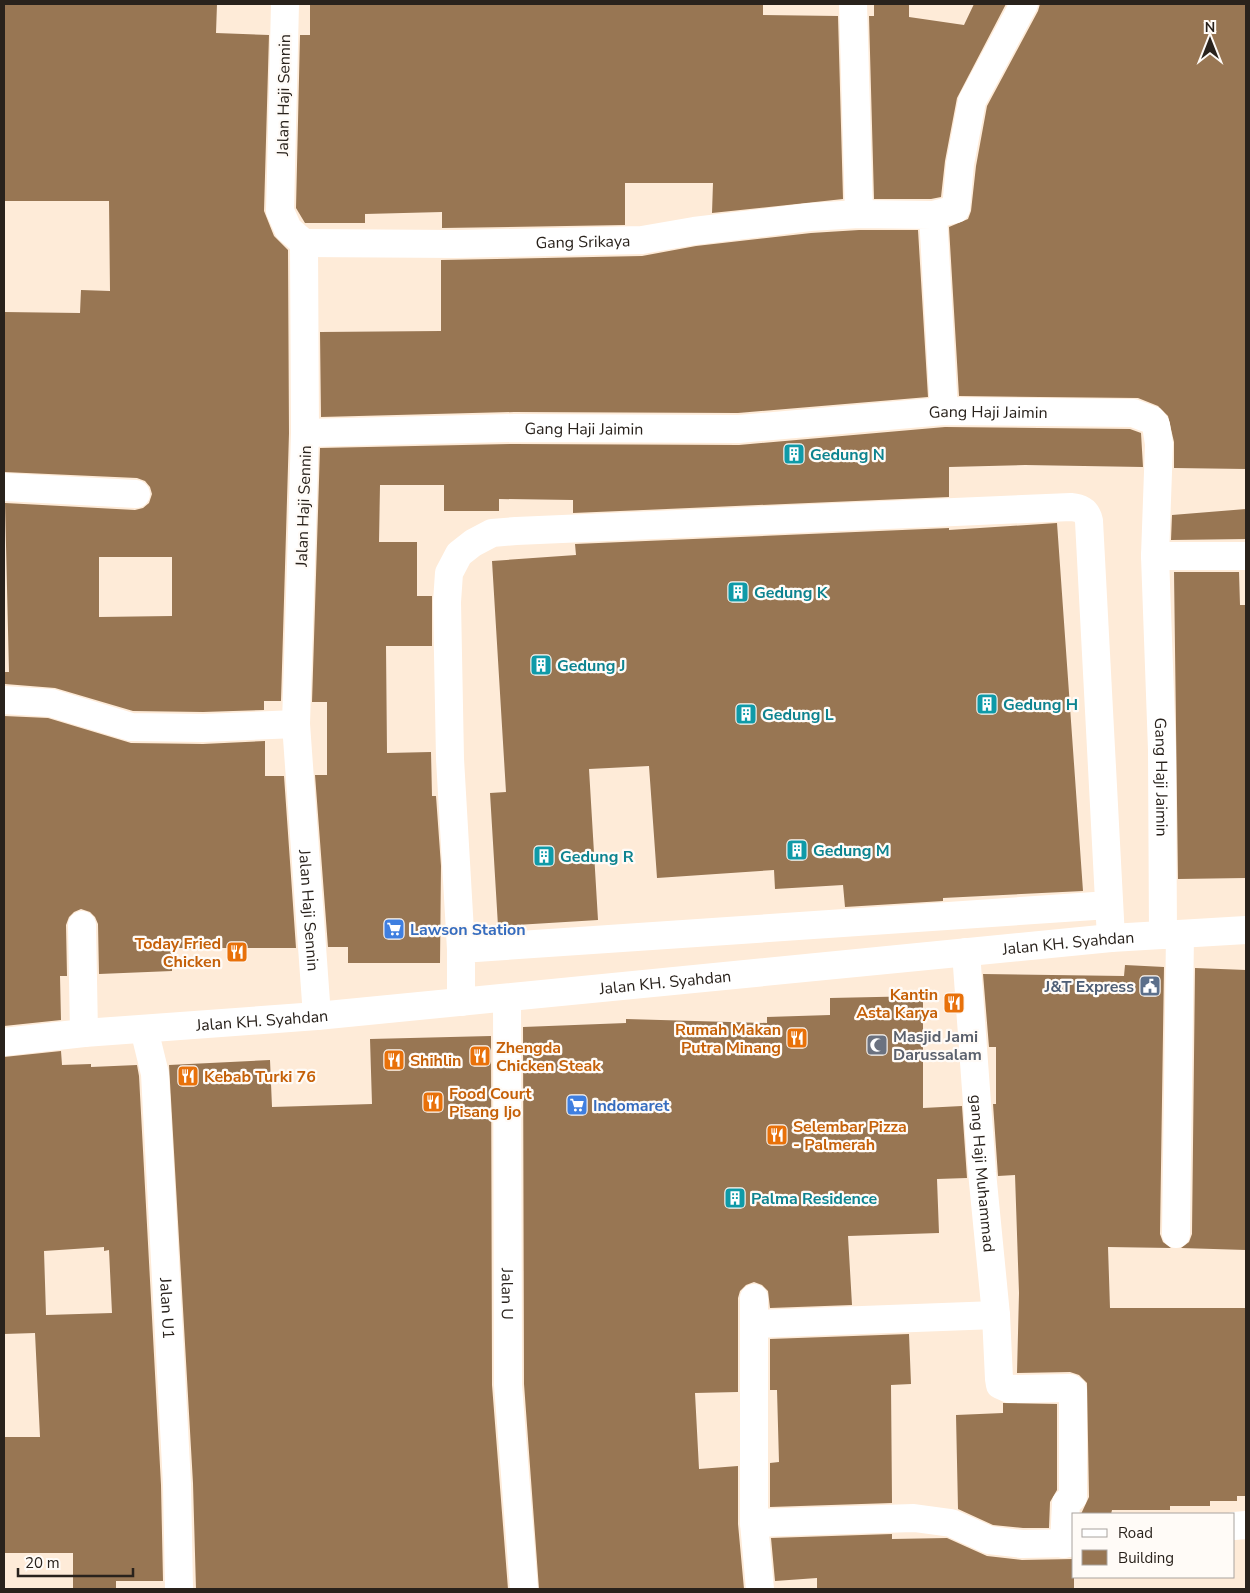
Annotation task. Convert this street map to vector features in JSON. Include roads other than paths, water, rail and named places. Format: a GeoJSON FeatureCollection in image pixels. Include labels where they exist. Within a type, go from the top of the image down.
{"type":"FeatureCollection","features":[{"type":"Feature","properties":{"kind":"street","name":"Jalan Haji Sennin"},"geometry":{"type":"LineString","coordinates":[[285,4],[280,210],[288,229],[304,243],[305,433],[296,724],[317,1016]]}},
{"type":"Feature","properties":{"kind":"street"},"geometry":{"type":"LineString","coordinates":[[853,4],[859,214]]}},
{"type":"Feature","properties":{"kind":"street","name":"Gang Srikaya"},"geometry":{"type":"LineString","coordinates":[[304,243],[457,244],[642,240],[694,231],[810,217],[859,214],[933,215],[956,209],[960,164],[972,101],[1024,4]]}},
{"type":"Feature","properties":{"kind":"street"},"geometry":{"type":"LineString","coordinates":[[933,215],[944,411]]}},
{"type":"Feature","properties":{"kind":"street","name":"Gang Haji Jaimin"},"geometry":{"type":"LineString","coordinates":[[305,433],[514,428],[739,429],[944,411],[1134,413],[1152,420],[1156,425],[1159,444],[1155,556],[1162,750],[1172,934],[1176,1234]]}},
{"type":"Feature","properties":{"kind":"street"},"geometry":{"type":"LineString","coordinates":[[4,487],[136,494]]}},
{"type":"Feature","properties":{"kind":"street"},"geometry":{"type":"LineString","coordinates":[[461,1002],[461,949],[450,758],[448,573],[459,554],[473,543],[492,533],[1071,507],[1084,510],[1088,514],[1089,521],[1111,938]]}},
{"type":"Feature","properties":{"kind":"street"},"geometry":{"type":"LineString","coordinates":[[1155,556],[1246,556]]}},
{"type":"Feature","properties":{"kind":"street"},"geometry":{"type":"LineString","coordinates":[[4,700],[51,703],[130,728],[203,728],[296,724]]}},
{"type":"Feature","properties":{"kind":"street"},"geometry":{"type":"LineString","coordinates":[[461,949],[1109,905]]}},
{"type":"Feature","properties":{"kind":"street"},"geometry":{"type":"LineString","coordinates":[[82,925],[84,1033]]}},
{"type":"Feature","properties":{"kind":"street","name":"Jalan KH. Syahdan"},"geometry":{"type":"LineString","coordinates":[[4,1042],[84,1033],[317,1016],[1111,938],[1246,930]]}},
{"type":"Feature","properties":{"kind":"street","name":"gang Haji Muhammad"},"geometry":{"type":"LineString","coordinates":[[966,952],[1000,1385],[1009,1389],[1070,1388],[1072,1390],[1073,1498],[1066,1502],[1069,1544]]}},
{"type":"Feature","properties":{"kind":"street","name":"Jalan U"},"geometry":{"type":"LineString","coordinates":[[507,998],[508,1385],[524,1589]]}},
{"type":"Feature","properties":{"kind":"street","name":"Jalan U1"},"geometry":{"type":"LineString","coordinates":[[144,1029],[155,1084],[178,1484],[179,1589]]}},
{"type":"Feature","properties":{"kind":"street"},"geometry":{"type":"LineString","coordinates":[[760,1589],[754,1523],[755,1311],[996,1315]]}},
{"type":"Feature","properties":{"kind":"street"},"geometry":{"type":"LineString","coordinates":[[754,1523],[914,1518],[951,1523],[989,1540],[1022,1544],[1069,1544]]}},
{"type":"Feature","properties":{"kind":"place","name":"Gedung N"},"geometry":{"type":"Point","coordinates":[794,454]}},
{"type":"Feature","properties":{"kind":"place","name":"Gedung K"},"geometry":{"type":"Point","coordinates":[738,592]}},
{"type":"Feature","properties":{"kind":"place","name":"Gedung J"},"geometry":{"type":"Point","coordinates":[541,665]}},
{"type":"Feature","properties":{"kind":"place","name":"Gedung H"},"geometry":{"type":"Point","coordinates":[987,704]}},
{"type":"Feature","properties":{"kind":"place","name":"Gedung L"},"geometry":{"type":"Point","coordinates":[746,714]}},
{"type":"Feature","properties":{"kind":"place","name":"Gedung M"},"geometry":{"type":"Point","coordinates":[797,850]}},
{"type":"Feature","properties":{"kind":"place","name":"Gedung R"},"geometry":{"type":"Point","coordinates":[544,856]}},
{"type":"Feature","properties":{"kind":"place","name":"Lawson Station"},"geometry":{"type":"Point","coordinates":[394,929]}},
{"type":"Feature","properties":{"kind":"place","name":"Today Fried Chicken"},"geometry":{"type":"Point","coordinates":[237,952]}},
{"type":"Feature","properties":{"kind":"place","name":"J&T Express"},"geometry":{"type":"Point","coordinates":[1150,986]}},
{"type":"Feature","properties":{"kind":"place","name":"Kantin Asta Karya"},"geometry":{"type":"Point","coordinates":[954,1003]}},
{"type":"Feature","properties":{"kind":"place","name":"Rumah Makan Putra Minang"},"geometry":{"type":"Point","coordinates":[797,1038]}},
{"type":"Feature","properties":{"kind":"place","name":"Masjid Jami Darussalam"},"geometry":{"type":"Point","coordinates":[877,1045]}},
{"type":"Feature","properties":{"kind":"place","name":"Zhengda Chicken Steak"},"geometry":{"type":"Point","coordinates":[480,1056]}},
{"type":"Feature","properties":{"kind":"place","name":"Shihlin"},"geometry":{"type":"Point","coordinates":[394,1060]}},
{"type":"Feature","properties":{"kind":"place","name":"Kebab Turki 76"},"geometry":{"type":"Point","coordinates":[188,1076]}},
{"type":"Feature","properties":{"kind":"place","name":"Food Court Pisang Ijo"},"geometry":{"type":"Point","coordinates":[433,1102]}},
{"type":"Feature","properties":{"kind":"place","name":"Indomaret"},"geometry":{"type":"Point","coordinates":[577,1105]}},
{"type":"Feature","properties":{"kind":"place","name":"Selembar Pizza - Palmerah"},"geometry":{"type":"Point","coordinates":[777,1135]}},
{"type":"Feature","properties":{"kind":"place","name":"Palma Residence"},"geometry":{"type":"Point","coordinates":[735,1198]}}]}
